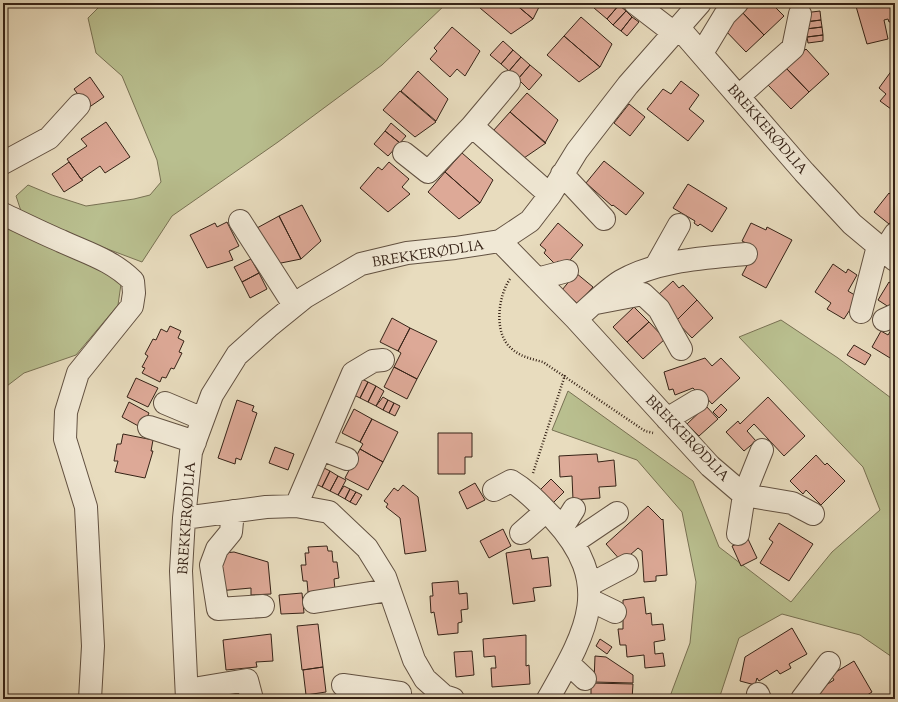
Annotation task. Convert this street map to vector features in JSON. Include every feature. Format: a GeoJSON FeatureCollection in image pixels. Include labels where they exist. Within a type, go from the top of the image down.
{"type":"FeatureCollection","features":[{"type":"Feature","properties":{"kind":"street"},"geometry":{"type":"LineString","coordinates":[[635,3],[677,31]]}},
{"type":"Feature","properties":{"kind":"street","name":"BREKKERØDLIA"},"geometry":{"type":"LineString","coordinates":[[187,695],[181,571],[184,518],[191,452],[212,395],[237,355],[305,297],[361,264],[407,253],[500,241],[530,221],[550,194],[577,151],[628,85],[700,3]]}},
{"type":"Feature","properties":{"kind":"street"},"geometry":{"type":"LineString","coordinates":[[702,53],[725,15],[737,3]]}},
{"type":"Feature","properties":{"kind":"street"},"geometry":{"type":"LineString","coordinates":[[739,96],[793,48],[800,14]]}},
{"type":"Feature","properties":{"kind":"street","name":"BREKKERØDLIA"},"geometry":{"type":"LineString","coordinates":[[677,31],[702,53],[804,172],[852,224],[888,247]]}},
{"type":"Feature","properties":{"kind":"street"},"geometry":{"type":"LineString","coordinates":[[404,153],[428,172],[472,126],[508,82]]}},
{"type":"Feature","properties":{"kind":"street"},"geometry":{"type":"LineString","coordinates":[[3,163],[49,138],[79,105]]}},
{"type":"Feature","properties":{"kind":"street"},"geometry":{"type":"LineString","coordinates":[[472,126],[550,194]]}},
{"type":"Feature","properties":{"kind":"street"},"geometry":{"type":"LineString","coordinates":[[562,174],[604,219]]}},
{"type":"Feature","properties":{"kind":"street"},"geometry":{"type":"LineString","coordinates":[[3,214],[60,241],[108,260],[122,270],[133,281],[134,293],[132,306],[78,373],[66,412],[65,439],[86,507],[93,646],[90,699]]}},
{"type":"Feature","properties":{"kind":"street"},"geometry":{"type":"LineString","coordinates":[[240,221],[294,306]]}},
{"type":"Feature","properties":{"kind":"street"},"geometry":{"type":"LineString","coordinates":[[656,266],[679,225]]}},
{"type":"Feature","properties":{"kind":"street","name":"BREKKERØDLIA"},"geometry":{"type":"LineString","coordinates":[[500,241],[576,319],[710,466],[744,496]]}},
{"type":"Feature","properties":{"kind":"street"},"geometry":{"type":"LineString","coordinates":[[861,312],[888,247]]}},
{"type":"Feature","properties":{"kind":"street"},"geometry":{"type":"LineString","coordinates":[[576,319],[620,282],[656,266],[746,254]]}},
{"type":"Feature","properties":{"kind":"street"},"geometry":{"type":"LineString","coordinates":[[537,279],[567,272]]}},
{"type":"Feature","properties":{"kind":"street"},"geometry":{"type":"LineString","coordinates":[[595,303],[643,294],[658,310],[682,349]]}},
{"type":"Feature","properties":{"kind":"street"},"geometry":{"type":"LineString","coordinates":[[296,506],[353,373],[374,361],[384,360]]}},
{"type":"Feature","properties":{"kind":"street"},"geometry":{"type":"LineString","coordinates":[[674,426],[697,401]]}},
{"type":"Feature","properties":{"kind":"street"},"geometry":{"type":"LineString","coordinates":[[165,403],[203,419]]}},
{"type":"Feature","properties":{"kind":"street"},"geometry":{"type":"LineString","coordinates":[[149,427],[195,442]]}},
{"type":"Feature","properties":{"kind":"street"},"geometry":{"type":"LineString","coordinates":[[321,449],[347,459]]}},
{"type":"Feature","properties":{"kind":"street"},"geometry":{"type":"LineString","coordinates":[[738,534],[744,496],[762,450]]}},
{"type":"Feature","properties":{"kind":"street"},"geometry":{"type":"LineString","coordinates":[[494,490],[511,481],[524,490],[568,535],[583,561],[589,592],[588,615],[574,653],[548,699]]}},
{"type":"Feature","properties":{"kind":"street"},"geometry":{"type":"LineString","coordinates":[[744,496],[792,503],[813,514]]}},
{"type":"Feature","properties":{"kind":"street"},"geometry":{"type":"LineString","coordinates":[[184,518],[266,507],[296,506],[328,512],[367,548],[385,577],[414,660],[425,679],[444,696],[453,699]]}},
{"type":"Feature","properties":{"kind":"street"},"geometry":{"type":"LineString","coordinates":[[568,535],[574,510]]}},
{"type":"Feature","properties":{"kind":"street"},"geometry":{"type":"LineString","coordinates":[[233,511],[231,532],[217,549],[211,565],[218,609],[263,606]]}},
{"type":"Feature","properties":{"kind":"street"},"geometry":{"type":"LineString","coordinates":[[521,533],[546,511]]}},
{"type":"Feature","properties":{"kind":"street"},"geometry":{"type":"LineString","coordinates":[[568,535],[617,513]]}},
{"type":"Feature","properties":{"kind":"street"},"geometry":{"type":"LineString","coordinates":[[589,592],[627,565]]}},
{"type":"Feature","properties":{"kind":"street"},"geometry":{"type":"LineString","coordinates":[[314,602],[389,590]]}},
{"type":"Feature","properties":{"kind":"street"},"geometry":{"type":"LineString","coordinates":[[589,592],[615,612]]}},
{"type":"Feature","properties":{"kind":"street"},"geometry":{"type":"LineString","coordinates":[[568,663],[586,679]]}},
{"type":"Feature","properties":{"kind":"street"},"geometry":{"type":"LineString","coordinates":[[802,699],[829,663]]}},
{"type":"Feature","properties":{"kind":"street"},"geometry":{"type":"LineString","coordinates":[[343,685],[394,696],[425,679]]}},
{"type":"Feature","properties":{"kind":"street"},"geometry":{"type":"LineString","coordinates":[[187,695],[247,680],[252,699]]}},
{"type":"Feature","properties":{"kind":"path"},"geometry":{"type":"LineString","coordinates":[[521,262],[506,284],[501,299],[499,316],[502,334],[510,348],[524,357],[543,362],[565,375],[645,430],[663,437],[674,426]]}},
{"type":"Feature","properties":{"kind":"path"},"geometry":{"type":"LineString","coordinates":[[524,490],[565,375]]}},
{"type":"Feature","properties":{"kind":"green space"},"geometry":{"type":"Polygon","coordinates":[[[112,3],[407,3],[412,7],[416,3],[447,3],[382,65],[278,142],[172,216],[142,262],[81,239],[21,211],[16,196],[28,185],[52,195],[86,206],[134,199],[150,195],[161,182],[157,160],[122,76],[96,53],[88,18],[101,5],[112,3]]]}},
{"type":"Feature","properties":{"kind":"green space"},"geometry":{"type":"Polygon","coordinates":[[[3,224],[111,271],[121,284],[118,305],[76,355],[24,373],[3,389],[3,224]]]}},
{"type":"Feature","properties":{"kind":"green space"},"geometry":{"type":"Polygon","coordinates":[[[781,320],[838,358],[895,401],[895,659],[860,635],[782,614],[739,638],[719,699],[669,699],[690,643],[696,582],[682,512],[637,460],[552,430],[568,391],[693,481],[719,547],[791,602],[832,552],[880,510],[863,467],[739,337],[781,320]]]}},
{"type":"Feature","properties":{"kind":"building"},"geometry":{"type":"Polygon","coordinates":[[[484,3],[514,3],[533,19],[511,34],[480,8],[484,3]]]}},
{"type":"Feature","properties":{"kind":"building"},"geometry":{"type":"Polygon","coordinates":[[[514,3],[541,3],[533,19],[514,3]]]}},
{"type":"Feature","properties":{"kind":"building"},"geometry":{"type":"Polygon","coordinates":[[[598,3],[616,3],[619,5],[607,19],[594,8],[598,3]]]}},
{"type":"Feature","properties":{"kind":"building"},"geometry":{"type":"Polygon","coordinates":[[[741,3],[771,3],[784,16],[764,35],[741,11],[741,3]]]}},
{"type":"Feature","properties":{"kind":"building"},"geometry":{"type":"Polygon","coordinates":[[[855,3],[895,3],[895,21],[889,22],[888,19],[884,20],[888,39],[867,44],[855,3]]]}},
{"type":"Feature","properties":{"kind":"building"},"geometry":{"type":"Polygon","coordinates":[[[619,5],[626,11],[613,25],[607,19],[619,5]]]}},
{"type":"Feature","properties":{"kind":"building"},"geometry":{"type":"Polygon","coordinates":[[[626,11],[632,17],[621,31],[613,25],[626,11]]]}},
{"type":"Feature","properties":{"kind":"building"},"geometry":{"type":"Polygon","coordinates":[[[741,11],[764,35],[746,52],[723,28],[741,11]]]}},
{"type":"Feature","properties":{"kind":"building"},"geometry":{"type":"Polygon","coordinates":[[[820,11],[821,20],[805,22],[804,13],[820,11]]]}},
{"type":"Feature","properties":{"kind":"building"},"geometry":{"type":"Polygon","coordinates":[[[581,17],[612,44],[600,67],[564,36],[581,17]]]}},
{"type":"Feature","properties":{"kind":"building"},"geometry":{"type":"Polygon","coordinates":[[[632,17],[639,22],[627,36],[621,31],[632,17]]]}},
{"type":"Feature","properties":{"kind":"building"},"geometry":{"type":"Polygon","coordinates":[[[821,20],[822,27],[806,29],[805,22],[821,20]]]}},
{"type":"Feature","properties":{"kind":"building"},"geometry":{"type":"Polygon","coordinates":[[[452,27],[480,51],[465,76],[457,69],[450,77],[430,59],[437,51],[434,48],[452,27]]]}},
{"type":"Feature","properties":{"kind":"building"},"geometry":{"type":"Polygon","coordinates":[[[822,27],[823,35],[807,37],[806,29],[822,27]]]}},
{"type":"Feature","properties":{"kind":"building"},"geometry":{"type":"Polygon","coordinates":[[[823,35],[823,41],[808,43],[807,37],[823,35]]]}},
{"type":"Feature","properties":{"kind":"building"},"geometry":{"type":"Polygon","coordinates":[[[564,36],[600,67],[579,82],[547,55],[564,36]]]}},
{"type":"Feature","properties":{"kind":"building"},"geometry":{"type":"Polygon","coordinates":[[[503,41],[513,50],[501,64],[490,55],[503,41]]]}},
{"type":"Feature","properties":{"kind":"building"},"geometry":{"type":"Polygon","coordinates":[[[806,49],[829,74],[809,92],[786,68],[806,49]]]}},
{"type":"Feature","properties":{"kind":"building"},"geometry":{"type":"Polygon","coordinates":[[[513,50],[521,57],[509,71],[501,64],[513,50]]]}},
{"type":"Feature","properties":{"kind":"building"},"geometry":{"type":"Polygon","coordinates":[[[521,57],[530,65],[518,79],[509,71],[521,57]]]}},
{"type":"Feature","properties":{"kind":"building"},"geometry":{"type":"Polygon","coordinates":[[[530,65],[542,75],[529,90],[518,79],[530,65]]]}},
{"type":"Feature","properties":{"kind":"building"},"geometry":{"type":"Polygon","coordinates":[[[895,66],[895,112],[880,101],[886,94],[879,88],[895,66]]]}},
{"type":"Feature","properties":{"kind":"building"},"geometry":{"type":"Polygon","coordinates":[[[786,68],[809,92],[791,109],[768,85],[786,68]]]}},
{"type":"Feature","properties":{"kind":"building"},"geometry":{"type":"Polygon","coordinates":[[[418,71],[448,99],[436,121],[401,91],[418,71]]]}},
{"type":"Feature","properties":{"kind":"building"},"geometry":{"type":"Polygon","coordinates":[[[90,77],[104,97],[88,108],[74,89],[90,77]]]}},
{"type":"Feature","properties":{"kind":"building"},"geometry":{"type":"Polygon","coordinates":[[[681,81],[699,95],[689,109],[704,121],[688,141],[647,109],[663,89],[671,94],[681,81]]]}},
{"type":"Feature","properties":{"kind":"building"},"geometry":{"type":"Polygon","coordinates":[[[400,91],[436,122],[415,137],[383,110],[400,91]]]}},
{"type":"Feature","properties":{"kind":"building"},"geometry":{"type":"Polygon","coordinates":[[[527,93],[558,120],[545,143],[510,112],[527,93]]]}},
{"type":"Feature","properties":{"kind":"building"},"geometry":{"type":"Polygon","coordinates":[[[629,104],[645,117],[630,136],[614,123],[629,104]]]}},
{"type":"Feature","properties":{"kind":"building"},"geometry":{"type":"Polygon","coordinates":[[[510,112],[546,143],[524,158],[493,131],[510,112]]]}},
{"type":"Feature","properties":{"kind":"building"},"geometry":{"type":"Polygon","coordinates":[[[106,122],[130,157],[105,173],[100,166],[81,179],[67,159],[87,146],[81,139],[106,122]]]}},
{"type":"Feature","properties":{"kind":"building"},"geometry":{"type":"Polygon","coordinates":[[[391,123],[406,136],[400,143],[385,131],[391,123]]]}},
{"type":"Feature","properties":{"kind":"building"},"geometry":{"type":"Polygon","coordinates":[[[385,131],[400,143],[388,156],[374,144],[385,131]]]}},
{"type":"Feature","properties":{"kind":"building"},"geometry":{"type":"Polygon","coordinates":[[[462,153],[493,180],[480,203],[445,172],[462,153]]]}},
{"type":"Feature","properties":{"kind":"building"},"geometry":{"type":"Polygon","coordinates":[[[604,161],[644,193],[626,215],[613,205],[612,206],[586,183],[604,161]]]}},
{"type":"Feature","properties":{"kind":"building"},"geometry":{"type":"Polygon","coordinates":[[[69,162],[83,180],[64,192],[52,174],[69,162]]]}},
{"type":"Feature","properties":{"kind":"building"},"geometry":{"type":"Polygon","coordinates":[[[389,162],[409,179],[402,187],[410,194],[388,212],[360,188],[378,167],[382,170],[389,162]]]}},
{"type":"Feature","properties":{"kind":"building"},"geometry":{"type":"Polygon","coordinates":[[[445,172],[480,203],[459,219],[428,192],[445,172]]]}},
{"type":"Feature","properties":{"kind":"building"},"geometry":{"type":"Polygon","coordinates":[[[688,184],[727,208],[712,232],[700,224],[698,226],[694,223],[695,221],[673,208],[688,184]]]}},
{"type":"Feature","properties":{"kind":"building"},"geometry":{"type":"Polygon","coordinates":[[[889,193],[895,198],[895,217],[889,224],[874,212],[889,193]]]}},
{"type":"Feature","properties":{"kind":"building"},"geometry":{"type":"Polygon","coordinates":[[[302,205],[321,241],[301,259],[279,216],[302,205]]]}},
{"type":"Feature","properties":{"kind":"building"},"geometry":{"type":"Polygon","coordinates":[[[279,216],[301,259],[276,264],[257,228],[279,216]]]}},
{"type":"Feature","properties":{"kind":"building"},"geometry":{"type":"Polygon","coordinates":[[[227,222],[239,246],[229,251],[233,260],[207,268],[190,235],[215,223],[217,227],[227,222]]]}},
{"type":"Feature","properties":{"kind":"building"},"geometry":{"type":"Polygon","coordinates":[[[558,223],[583,245],[565,266],[558,261],[555,264],[544,253],[546,250],[540,245],[558,223]]]}},
{"type":"Feature","properties":{"kind":"building"},"geometry":{"type":"Polygon","coordinates":[[[751,223],[766,230],[767,227],[792,240],[766,288],[742,275],[756,248],[742,241],[751,223]]]}},
{"type":"Feature","properties":{"kind":"building"},"geometry":{"type":"Polygon","coordinates":[[[251,259],[259,273],[242,282],[234,267],[251,259]]]}},
{"type":"Feature","properties":{"kind":"building"},"geometry":{"type":"Polygon","coordinates":[[[833,264],[846,273],[848,269],[857,275],[848,291],[858,297],[844,319],[827,309],[831,303],[815,292],[833,264]]]}},
{"type":"Feature","properties":{"kind":"building"},"geometry":{"type":"Polygon","coordinates":[[[259,273],[267,289],[250,298],[242,282],[259,273]]]}},
{"type":"Feature","properties":{"kind":"building"},"geometry":{"type":"Polygon","coordinates":[[[576,273],[593,287],[578,304],[562,290],[576,273]]]}},
{"type":"Feature","properties":{"kind":"building"},"geometry":{"type":"Polygon","coordinates":[[[673,281],[679,288],[683,285],[697,300],[676,321],[658,295],[673,281]]]}},
{"type":"Feature","properties":{"kind":"building"},"geometry":{"type":"Polygon","coordinates":[[[889,282],[895,286],[895,311],[878,300],[889,282]]]}},
{"type":"Feature","properties":{"kind":"building"},"geometry":{"type":"Polygon","coordinates":[[[697,300],[713,318],[692,338],[676,321],[697,300]]]}},
{"type":"Feature","properties":{"kind":"building"},"geometry":{"type":"Polygon","coordinates":[[[634,307],[649,322],[627,342],[613,327],[634,307]]]}},
{"type":"Feature","properties":{"kind":"building"},"geometry":{"type":"Polygon","coordinates":[[[392,318],[410,328],[398,351],[380,342],[392,318]]]}},
{"type":"Feature","properties":{"kind":"building"},"geometry":{"type":"Polygon","coordinates":[[[649,322],[665,339],[643,359],[627,342],[649,322]]]}},
{"type":"Feature","properties":{"kind":"building"},"geometry":{"type":"Polygon","coordinates":[[[895,324],[895,361],[872,347],[881,331],[888,335],[895,324]]]}},
{"type":"Feature","properties":{"kind":"building"},"geometry":{"type":"Polygon","coordinates":[[[170,326],[181,331],[178,338],[184,341],[179,352],[182,353],[174,369],[171,368],[166,378],[162,377],[160,382],[142,373],[145,368],[142,367],[148,356],[145,354],[153,339],[156,340],[161,329],[167,332],[170,326]]]}},
{"type":"Feature","properties":{"kind":"building"},"geometry":{"type":"Polygon","coordinates":[[[410,328],[437,341],[417,379],[394,367],[401,353],[398,351],[410,328]]]}},
{"type":"Feature","properties":{"kind":"building"},"geometry":{"type":"Polygon","coordinates":[[[854,345],[871,355],[865,365],[847,355],[854,345]]]}},
{"type":"Feature","properties":{"kind":"building"},"geometry":{"type":"Polygon","coordinates":[[[705,358],[712,366],[721,358],[740,378],[712,404],[704,395],[702,397],[693,388],[675,395],[673,389],[669,390],[664,372],[705,358]]]}},
{"type":"Feature","properties":{"kind":"building"},"geometry":{"type":"Polygon","coordinates":[[[394,367],[417,379],[407,399],[384,387],[394,367]]]}},
{"type":"Feature","properties":{"kind":"building"},"geometry":{"type":"Polygon","coordinates":[[[136,378],[158,388],[148,407],[127,397],[136,378]]]}},
{"type":"Feature","properties":{"kind":"building"},"geometry":{"type":"Polygon","coordinates":[[[360,378],[368,382],[360,398],[352,394],[360,378]]]}},
{"type":"Feature","properties":{"kind":"building"},"geometry":{"type":"Polygon","coordinates":[[[368,382],[376,386],[368,402],[360,398],[368,382]]]}},
{"type":"Feature","properties":{"kind":"building"},"geometry":{"type":"Polygon","coordinates":[[[376,386],[384,391],[376,406],[368,402],[376,386]]]}},
{"type":"Feature","properties":{"kind":"building"},"geometry":{"type":"Polygon","coordinates":[[[383,397],[388,400],[383,410],[376,406],[383,397]]]}},
{"type":"Feature","properties":{"kind":"building"},"geometry":{"type":"Polygon","coordinates":[[[768,397],[805,436],[784,456],[754,424],[747,431],[756,441],[744,451],[726,432],[738,421],[740,424],[768,397]]]}},
{"type":"Feature","properties":{"kind":"building"},"geometry":{"type":"Polygon","coordinates":[[[237,400],[254,406],[252,411],[257,413],[241,460],[236,458],[235,464],[218,458],[237,400]]]}},
{"type":"Feature","properties":{"kind":"building"},"geometry":{"type":"Polygon","coordinates":[[[388,400],[394,403],[389,413],[383,410],[388,400]]]}},
{"type":"Feature","properties":{"kind":"building"},"geometry":{"type":"Polygon","coordinates":[[[129,402],[149,413],[142,428],[122,417],[129,402]]]}},
{"type":"Feature","properties":{"kind":"building"},"geometry":{"type":"Polygon","coordinates":[[[394,403],[400,406],[395,416],[389,413],[394,403]]]}},
{"type":"Feature","properties":{"kind":"building"},"geometry":{"type":"Polygon","coordinates":[[[721,404],[727,410],[719,418],[713,412],[721,404]]]}},
{"type":"Feature","properties":{"kind":"building"},"geometry":{"type":"Polygon","coordinates":[[[706,406],[718,419],[699,436],[687,424],[706,406]]]}},
{"type":"Feature","properties":{"kind":"building"},"geometry":{"type":"Polygon","coordinates":[[[354,409],[372,419],[360,442],[342,433],[354,409]]]}},
{"type":"Feature","properties":{"kind":"building"},"geometry":{"type":"Polygon","coordinates":[[[372,419],[398,432],[383,462],[360,449],[363,444],[360,442],[372,419]]]}},
{"type":"Feature","properties":{"kind":"building"},"geometry":{"type":"Polygon","coordinates":[[[438,433],[472,433],[472,457],[465,457],[465,474],[438,474],[438,433]]]}},
{"type":"Feature","properties":{"kind":"building"},"geometry":{"type":"Polygon","coordinates":[[[123,434],[153,440],[151,451],[153,451],[145,478],[115,472],[118,461],[114,461],[117,444],[121,444],[123,434]]]}},
{"type":"Feature","properties":{"kind":"building"},"geometry":{"type":"Polygon","coordinates":[[[275,447],[294,454],[288,470],[269,463],[275,447]]]}},
{"type":"Feature","properties":{"kind":"building"},"geometry":{"type":"Polygon","coordinates":[[[360,449],[383,462],[368,490],[345,478],[360,449]]]}},
{"type":"Feature","properties":{"kind":"building"},"geometry":{"type":"Polygon","coordinates":[[[597,454],[598,462],[614,460],[616,486],[599,487],[600,498],[573,500],[572,476],[560,477],[559,456],[597,454]]]}},
{"type":"Feature","properties":{"kind":"building"},"geometry":{"type":"Polygon","coordinates":[[[816,455],[825,465],[827,463],[845,481],[821,505],[806,490],[803,494],[790,481],[816,455]]]}},
{"type":"Feature","properties":{"kind":"building"},"geometry":{"type":"Polygon","coordinates":[[[322,467],[330,471],[322,487],[314,483],[322,467]]]}},
{"type":"Feature","properties":{"kind":"building"},"geometry":{"type":"Polygon","coordinates":[[[330,471],[338,476],[330,491],[322,487],[330,471]]]}},
{"type":"Feature","properties":{"kind":"building"},"geometry":{"type":"Polygon","coordinates":[[[338,476],[346,480],[338,495],[330,491],[338,476]]]}},
{"type":"Feature","properties":{"kind":"building"},"geometry":{"type":"Polygon","coordinates":[[[551,479],[564,492],[553,503],[540,490],[551,479]]]}},
{"type":"Feature","properties":{"kind":"building"},"geometry":{"type":"Polygon","coordinates":[[[475,483],[485,500],[467,509],[459,492],[475,483]]]}},
{"type":"Feature","properties":{"kind":"building"},"geometry":{"type":"Polygon","coordinates":[[[403,485],[418,497],[426,551],[405,554],[400,518],[386,507],[388,504],[384,501],[394,488],[398,491],[403,485]]]}},
{"type":"Feature","properties":{"kind":"building"},"geometry":{"type":"Polygon","coordinates":[[[344,486],[350,489],[345,499],[338,495],[344,486]]]}},
{"type":"Feature","properties":{"kind":"building"},"geometry":{"type":"Polygon","coordinates":[[[350,489],[356,492],[350,502],[345,499],[350,489]]]}},
{"type":"Feature","properties":{"kind":"building"},"geometry":{"type":"Polygon","coordinates":[[[356,492],[362,495],[356,505],[350,502],[356,492]]]}},
{"type":"Feature","properties":{"kind":"building"},"geometry":{"type":"Polygon","coordinates":[[[648,506],[662,520],[663,519],[667,575],[656,576],[656,581],[644,582],[642,551],[638,548],[622,562],[606,544],[648,506]]]}},
{"type":"Feature","properties":{"kind":"building"},"geometry":{"type":"Polygon","coordinates":[[[779,523],[813,544],[789,581],[760,563],[773,542],[769,539],[779,523]]]}},
{"type":"Feature","properties":{"kind":"building"},"geometry":{"type":"Polygon","coordinates":[[[503,529],[511,546],[489,558],[480,541],[503,529]]]}},
{"type":"Feature","properties":{"kind":"building"},"geometry":{"type":"Polygon","coordinates":[[[748,539],[757,558],[741,566],[732,546],[748,539]]]}},
{"type":"Feature","properties":{"kind":"building"},"geometry":{"type":"Polygon","coordinates":[[[327,546],[328,551],[332,551],[333,562],[337,562],[339,578],[334,579],[335,590],[308,592],[307,581],[303,581],[301,565],[306,565],[305,553],[309,553],[308,547],[327,546]]]}},
{"type":"Feature","properties":{"kind":"building"},"geometry":{"type":"Polygon","coordinates":[[[530,549],[532,559],[548,557],[551,586],[533,588],[535,601],[513,604],[506,553],[530,549]]]}},
{"type":"Feature","properties":{"kind":"building"},"geometry":{"type":"Polygon","coordinates":[[[234,552],[268,562],[271,594],[251,595],[251,588],[218,591],[215,554],[234,552]]]}},
{"type":"Feature","properties":{"kind":"building"},"geometry":{"type":"Polygon","coordinates":[[[458,581],[459,594],[467,593],[468,609],[461,610],[462,622],[458,623],[458,633],[438,635],[434,612],[431,613],[430,596],[433,596],[432,583],[458,581]]]}},
{"type":"Feature","properties":{"kind":"building"},"geometry":{"type":"Polygon","coordinates":[[[302,593],[304,613],[281,614],[279,595],[302,593]]]}},
{"type":"Feature","properties":{"kind":"building"},"geometry":{"type":"Polygon","coordinates":[[[644,597],[646,614],[651,613],[652,625],[663,624],[665,640],[654,642],[655,654],[663,653],[665,666],[645,668],[644,655],[627,657],[626,645],[620,645],[618,629],[623,629],[623,600],[644,597]]]}},
{"type":"Feature","properties":{"kind":"building"},"geometry":{"type":"Polygon","coordinates":[[[318,624],[323,667],[302,670],[297,626],[318,624]]]}},
{"type":"Feature","properties":{"kind":"building"},"geometry":{"type":"Polygon","coordinates":[[[792,628],[807,654],[789,664],[791,668],[780,674],[777,670],[759,681],[757,678],[755,685],[740,681],[745,657],[792,628]]]}},
{"type":"Feature","properties":{"kind":"building"},"geometry":{"type":"Polygon","coordinates":[[[271,634],[273,661],[256,662],[257,667],[226,670],[223,640],[271,634]]]}},
{"type":"Feature","properties":{"kind":"building"},"geometry":{"type":"Polygon","coordinates":[[[526,635],[526,666],[529,665],[530,684],[492,687],[491,668],[496,668],[495,656],[484,657],[483,639],[526,635]]]}},
{"type":"Feature","properties":{"kind":"building"},"geometry":{"type":"Polygon","coordinates":[[[600,639],[612,647],[607,654],[596,646],[600,639]]]}},
{"type":"Feature","properties":{"kind":"building"},"geometry":{"type":"Polygon","coordinates":[[[472,651],[474,675],[456,677],[454,652],[472,651]]]}},
{"type":"Feature","properties":{"kind":"building"},"geometry":{"type":"Polygon","coordinates":[[[595,656],[606,657],[633,675],[633,683],[594,682],[595,656]]]}},
{"type":"Feature","properties":{"kind":"building"},"geometry":{"type":"Polygon","coordinates":[[[854,661],[872,692],[861,699],[823,699],[818,690],[834,680],[831,675],[854,661]]]}},
{"type":"Feature","properties":{"kind":"building"},"geometry":{"type":"Polygon","coordinates":[[[323,667],[326,692],[306,695],[303,670],[323,667]]]}},
{"type":"Feature","properties":{"kind":"building"},"geometry":{"type":"Polygon","coordinates":[[[591,683],[633,684],[632,699],[591,699],[591,683]]]}}]}
